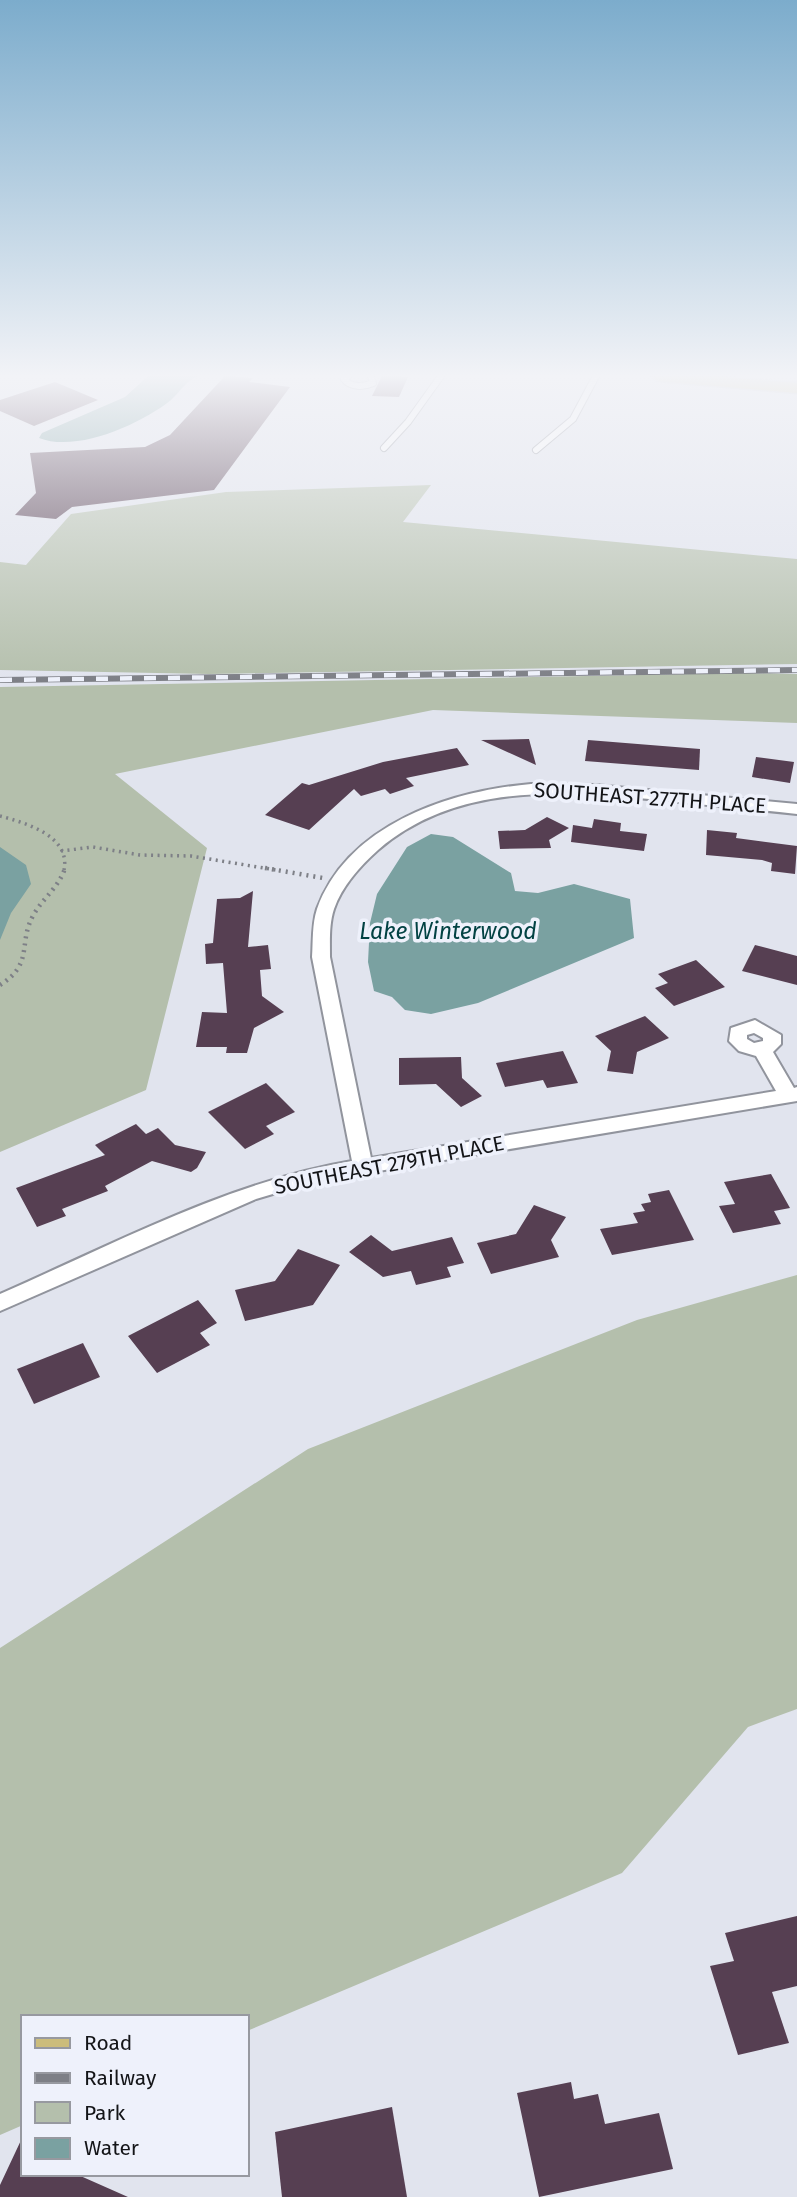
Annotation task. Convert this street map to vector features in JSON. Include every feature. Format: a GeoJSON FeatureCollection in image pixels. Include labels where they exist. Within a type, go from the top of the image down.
{"type":"FeatureCollection","features":[{"type":"Feature","properties":{"kind":"street","name":"SOUTHEAST 277TH PLACE"},"geometry":{"type":"LineString","coordinates":[[463,800],[516,789],[553,788],[797,809]]}},
{"type":"Feature","properties":{"kind":"street"},"geometry":{"type":"LineString","coordinates":[[363,1166],[321,957],[325,907],[339,881],[374,844],[424,815],[463,800]]}},
{"type":"Feature","properties":{"kind":"street"},"geometry":{"type":"LineString","coordinates":[[762,1050],[793,1095]]}},
{"type":"Feature","properties":{"kind":"street","name":"SOUTHEAST 279TH PLACE"},"geometry":{"type":"LineString","coordinates":[[0,1303],[249,1193],[363,1166],[793,1095]]}},
{"type":"Feature","properties":{"kind":"path"},"geometry":{"type":"LineString","coordinates":[[0,816],[38,827],[61,851],[66,864],[64,874],[31,920],[21,969],[0,985]]}},
{"type":"Feature","properties":{"kind":"path"},"geometry":{"type":"LineString","coordinates":[[61,851],[93,847],[140,855],[191,856],[339,881]]}},
{"type":"Feature","properties":{"kind":"green space"},"geometry":{"type":"Polygon","coordinates":[[[431,485],[403,522],[797,559],[797,664],[209,674],[0,670],[0,562],[26,565],[71,514],[226,492],[431,485]]]}},
{"type":"Feature","properties":{"kind":"green space"},"geometry":{"type":"Polygon","coordinates":[[[797,674],[797,723],[433,710],[115,774],[207,848],[146,1090],[0,1152],[0,687],[797,674]]]}},
{"type":"Feature","properties":{"kind":"green space"},"geometry":{"type":"Polygon","coordinates":[[[797,1275],[797,1709],[748,1727],[622,1873],[248,2031],[248,2015],[21,2015],[21,2126],[0,2135],[0,1648],[308,1449],[637,1320],[797,1275]]]}},
{"type":"Feature","properties":{"kind":"water","name":"Lake Winterwood"},"geometry":{"type":"Polygon","coordinates":[[[431,834],[453,837],[511,873],[515,891],[538,893],[574,884],[630,899],[634,938],[478,1003],[431,1014],[405,1010],[392,997],[374,991],[368,962],[370,923],[377,894],[407,847],[431,834]]]}},
{"type":"Feature","properties":{"kind":"water"},"geometry":{"type":"Polygon","coordinates":[[[0,847],[26,865],[31,884],[11,913],[0,940],[0,847]]]}},
{"type":"Feature","properties":{"kind":"building"},"geometry":{"type":"Polygon","coordinates":[[[34,479],[222,479],[214,490],[72,507],[56,519],[15,515],[36,493],[34,479]]]}},
{"type":"Feature","properties":{"kind":"building"},"geometry":{"type":"Polygon","coordinates":[[[529,739],[536,765],[481,740],[529,739]]]}},
{"type":"Feature","properties":{"kind":"building"},"geometry":{"type":"Polygon","coordinates":[[[588,740],[700,749],[699,770],[585,761],[588,740]]]}},
{"type":"Feature","properties":{"kind":"building"},"geometry":{"type":"Polygon","coordinates":[[[457,748],[469,765],[406,778],[414,786],[390,794],[385,789],[361,796],[354,789],[309,830],[265,815],[302,783],[309,785],[383,762],[457,748]]]}},
{"type":"Feature","properties":{"kind":"building"},"geometry":{"type":"Polygon","coordinates":[[[756,757],[794,762],[790,783],[752,777],[756,757]]]}},
{"type":"Feature","properties":{"kind":"building"},"geometry":{"type":"Polygon","coordinates":[[[547,817],[569,828],[549,840],[551,848],[500,849],[498,831],[525,830],[547,817]]]}},
{"type":"Feature","properties":{"kind":"building"},"geometry":{"type":"Polygon","coordinates":[[[594,819],[621,823],[620,831],[647,834],[644,851],[571,842],[573,825],[592,828],[594,819]]]}},
{"type":"Feature","properties":{"kind":"building"},"geometry":{"type":"Polygon","coordinates":[[[707,830],[737,833],[736,838],[797,846],[795,874],[771,871],[772,863],[762,860],[706,855],[707,830]]]}},
{"type":"Feature","properties":{"kind":"building"},"geometry":{"type":"Polygon","coordinates":[[[253,891],[248,947],[268,945],[271,969],[260,970],[262,996],[284,1012],[254,1028],[247,1053],[226,1053],[227,1047],[196,1047],[202,1012],[227,1013],[223,963],[206,964],[205,944],[213,943],[217,899],[240,898],[253,891]]]}},
{"type":"Feature","properties":{"kind":"building"},"geometry":{"type":"Polygon","coordinates":[[[755,945],[797,956],[797,985],[742,971],[755,945]]]}},
{"type":"Feature","properties":{"kind":"building"},"geometry":{"type":"Polygon","coordinates":[[[696,960],[725,987],[674,1006],[655,988],[668,983],[658,974],[696,960]]]}},
{"type":"Feature","properties":{"kind":"building"},"geometry":{"type":"Polygon","coordinates":[[[645,1016],[669,1038],[637,1052],[633,1074],[607,1071],[611,1051],[595,1036],[645,1016]]]}},
{"type":"Feature","properties":{"kind":"building"},"geometry":{"type":"Polygon","coordinates":[[[563,1051],[578,1083],[547,1088],[543,1080],[505,1087],[496,1063],[563,1051]]]}},
{"type":"Feature","properties":{"kind":"building"},"geometry":{"type":"Polygon","coordinates":[[[461,1057],[462,1078],[482,1096],[461,1107],[436,1084],[399,1085],[399,1058],[461,1057]]]}},
{"type":"Feature","properties":{"kind":"building"},"geometry":{"type":"Polygon","coordinates":[[[266,1083],[295,1112],[266,1126],[274,1134],[245,1149],[208,1112],[266,1083]]]}},
{"type":"Feature","properties":{"kind":"building"},"geometry":{"type":"Polygon","coordinates":[[[136,1124],[146,1134],[158,1128],[175,1145],[206,1152],[197,1168],[191,1172],[152,1161],[105,1186],[108,1191],[62,1209],[66,1216],[37,1227],[16,1188],[105,1155],[95,1145],[136,1124]]]}},
{"type":"Feature","properties":{"kind":"building"},"geometry":{"type":"Polygon","coordinates":[[[771,1174],[790,1208],[774,1211],[781,1224],[733,1233],[719,1206],[735,1204],[724,1182],[771,1174]]]}},
{"type":"Feature","properties":{"kind":"building"},"geometry":{"type":"Polygon","coordinates":[[[669,1190],[694,1240],[612,1255],[600,1229],[638,1223],[633,1213],[645,1211],[641,1204],[651,1202],[648,1194],[669,1190]]]}},
{"type":"Feature","properties":{"kind":"building"},"geometry":{"type":"Polygon","coordinates":[[[534,1205],[566,1217],[551,1240],[559,1257],[491,1274],[477,1243],[516,1234],[534,1205]]]}},
{"type":"Feature","properties":{"kind":"building"},"geometry":{"type":"Polygon","coordinates":[[[371,1235],[392,1251],[452,1237],[464,1263],[447,1267],[451,1277],[416,1285],[411,1271],[383,1277],[349,1252],[371,1235]]]}},
{"type":"Feature","properties":{"kind":"building"},"geometry":{"type":"Polygon","coordinates":[[[298,1249],[340,1265],[313,1305],[245,1321],[235,1290],[275,1281],[298,1249]]]}},
{"type":"Feature","properties":{"kind":"building"},"geometry":{"type":"Polygon","coordinates":[[[198,1300],[217,1323],[200,1333],[210,1345],[157,1373],[128,1336],[198,1300]]]}},
{"type":"Feature","properties":{"kind":"building"},"geometry":{"type":"Polygon","coordinates":[[[83,1343],[100,1377],[34,1404],[17,1369],[83,1343]]]}},
{"type":"Feature","properties":{"kind":"building"},"geometry":{"type":"Polygon","coordinates":[[[797,1916],[797,1986],[772,1992],[789,2043],[738,2055],[710,1966],[734,1961],[725,1933],[797,1916]]]}},
{"type":"Feature","properties":{"kind":"building"},"geometry":{"type":"Polygon","coordinates":[[[571,2082],[574,2099],[598,2094],[605,2124],[659,2113],[673,2169],[539,2197],[517,2093],[571,2082]]]}},
{"type":"Feature","properties":{"kind":"building"},"geometry":{"type":"Polygon","coordinates":[[[392,2107],[407,2197],[282,2197],[275,2132],[392,2107]]]}},
{"type":"Feature","properties":{"kind":"building"},"geometry":{"type":"Polygon","coordinates":[[[21,2140],[21,2176],[81,2176],[128,2197],[0,2197],[0,2185],[21,2140]]]}},
{"type":"Feature","properties":{"kind":"railway"},"geometry":{"type":"LineString","coordinates":[[0,680],[797,670]]}}]}
